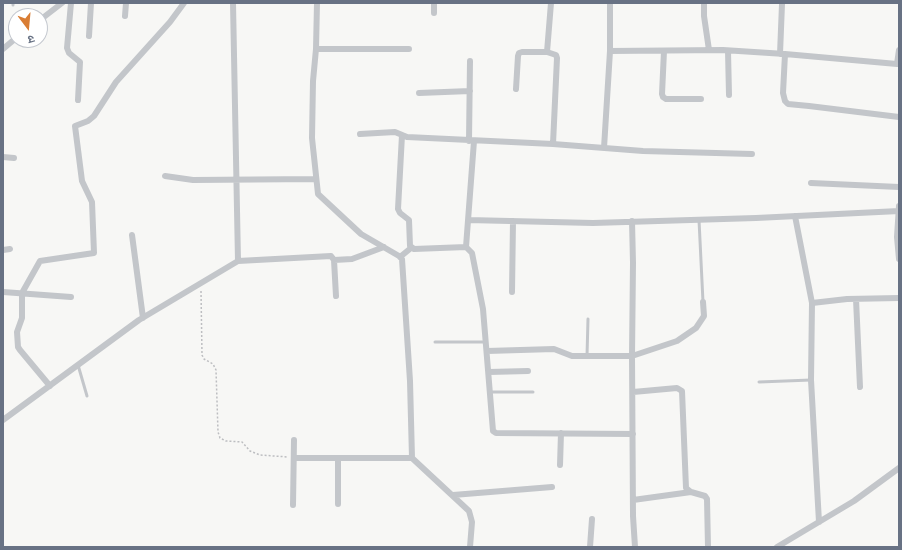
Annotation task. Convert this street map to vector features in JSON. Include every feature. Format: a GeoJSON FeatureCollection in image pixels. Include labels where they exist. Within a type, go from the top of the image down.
{"type":"FeatureCollection","features":[{"type":"Feature","properties":{"kind":"street"},"geometry":{"type":"LineString","coordinates":[[48,14],[62,3]]}},
{"type":"Feature","properties":{"kind":"street"},"geometry":{"type":"LineString","coordinates":[[71,3],[67,48],[69,53],[80,62],[78,100]]}},
{"type":"Feature","properties":{"kind":"street"},"geometry":{"type":"LineString","coordinates":[[89,36],[91,3]]}},
{"type":"Feature","properties":{"kind":"street"},"geometry":{"type":"LineString","coordinates":[[125,16],[126,3]]}},
{"type":"Feature","properties":{"kind":"street"},"geometry":{"type":"LineString","coordinates":[[50,386],[18,347],[17,332],[22,318],[22,293],[40,261],[94,253],[92,202],[82,181],[75,126],[88,121],[94,116],[116,82],[170,22],[184,3]]}},
{"type":"Feature","properties":{"kind":"street"},"geometry":{"type":"LineString","coordinates":[[233,3],[238,261]]}},
{"type":"Feature","properties":{"kind":"street"},"geometry":{"type":"LineString","coordinates":[[317,3],[312,138],[318,194],[361,234],[400,258],[403,263],[410,380],[412,458]]}},
{"type":"Feature","properties":{"kind":"street"},"geometry":{"type":"LineString","coordinates":[[434,3],[434,13]]}},
{"type":"Feature","properties":{"kind":"street"},"geometry":{"type":"LineString","coordinates":[[547,52],[551,3]]}},
{"type":"Feature","properties":{"kind":"street"},"geometry":{"type":"LineString","coordinates":[[604,148],[610,51],[610,3]]}},
{"type":"Feature","properties":{"kind":"street"},"geometry":{"type":"LineString","coordinates":[[704,3],[704,16],[709,50]]}},
{"type":"Feature","properties":{"kind":"street"},"geometry":{"type":"LineString","coordinates":[[782,4],[783,93],[785,101],[788,104],[899,117]]}},
{"type":"Feature","properties":{"kind":"street"},"geometry":{"type":"LineString","coordinates":[[316,49],[409,48]]}},
{"type":"Feature","properties":{"kind":"street"},"geometry":{"type":"LineString","coordinates":[[664,50],[663,97],[666,99],[701,99]]}},
{"type":"Feature","properties":{"kind":"street"},"geometry":{"type":"LineString","coordinates":[[610,51],[709,50],[782,54],[898,64],[899,50]]}},
{"type":"Feature","properties":{"kind":"street"},"geometry":{"type":"LineString","coordinates":[[728,51],[728,95]]}},
{"type":"Feature","properties":{"kind":"street"},"geometry":{"type":"LineString","coordinates":[[516,89],[518,56],[520,53],[553,53],[557,58],[553,144]]}},
{"type":"Feature","properties":{"kind":"street"},"geometry":{"type":"LineString","coordinates":[[466,248],[472,141],[470,61]]}},
{"type":"Feature","properties":{"kind":"street"},"geometry":{"type":"LineString","coordinates":[[419,93],[470,92]]}},
{"type":"Feature","properties":{"kind":"street"},"geometry":{"type":"LineString","coordinates":[[360,134],[395,132],[407,137],[553,144],[643,152],[752,154]]}},
{"type":"Feature","properties":{"kind":"street"},"geometry":{"type":"LineString","coordinates":[[402,135],[398,209],[400,213],[409,220],[411,248]]}},
{"type":"Feature","properties":{"kind":"street"},"geometry":{"type":"LineString","coordinates":[[3,157],[14,158]]}},
{"type":"Feature","properties":{"kind":"street"},"geometry":{"type":"LineString","coordinates":[[165,176],[193,180],[316,179]]}},
{"type":"Feature","properties":{"kind":"street"},"geometry":{"type":"LineString","coordinates":[[811,183],[899,187]]}},
{"type":"Feature","properties":{"kind":"street"},"geometry":{"type":"LineString","coordinates":[[899,206],[899,258]]}},
{"type":"Feature","properties":{"kind":"street"},"geometry":{"type":"LineString","coordinates":[[468,220],[593,223],[899,211]]}},
{"type":"Feature","properties":{"kind":"street"},"geometry":{"type":"LineString","coordinates":[[795,216],[812,303],[812,380],[819,522]]}},
{"type":"Feature","properties":{"kind":"street"},"geometry":{"type":"LineString","coordinates":[[512,292],[513,221]]}},
{"type":"Feature","properties":{"kind":"street"},"geometry":{"type":"LineString","coordinates":[[632,221],[633,500],[635,547]]}},
{"type":"Feature","properties":{"kind":"street"},"geometry":{"type":"LineString","coordinates":[[132,235],[143,318]]}},
{"type":"Feature","properties":{"kind":"street"},"geometry":{"type":"LineString","coordinates":[[334,260],[352,259],[384,247]]}},
{"type":"Feature","properties":{"kind":"street"},"geometry":{"type":"LineString","coordinates":[[400,258],[411,248],[466,248],[472,253],[483,310],[489,372],[492,431],[496,433],[633,434]]}},
{"type":"Feature","properties":{"kind":"street"},"geometry":{"type":"LineString","coordinates":[[3,250],[10,249]]}},
{"type":"Feature","properties":{"kind":"street"},"geometry":{"type":"LineString","coordinates":[[3,420],[143,318],[238,261],[331,256],[334,260],[336,296]]}},
{"type":"Feature","properties":{"kind":"street"},"geometry":{"type":"LineString","coordinates":[[3,292],[71,297]]}},
{"type":"Feature","properties":{"kind":"street"},"geometry":{"type":"LineString","coordinates":[[812,303],[856,298],[899,298]]}},
{"type":"Feature","properties":{"kind":"street"},"geometry":{"type":"LineString","coordinates":[[856,298],[860,387]]}},
{"type":"Feature","properties":{"kind":"street"},"geometry":{"type":"LineString","coordinates":[[487,351],[554,349],[570,356],[632,356],[677,341],[696,328],[704,316],[703,302]]}},
{"type":"Feature","properties":{"kind":"street"},"geometry":{"type":"LineString","coordinates":[[489,372],[528,371]]}},
{"type":"Feature","properties":{"kind":"street"},"geometry":{"type":"LineString","coordinates":[[633,392],[678,388],[682,391],[685,483],[686,488],[691,492]]}},
{"type":"Feature","properties":{"kind":"street"},"geometry":{"type":"LineString","coordinates":[[560,465],[561,433]]}},
{"type":"Feature","properties":{"kind":"street"},"geometry":{"type":"LineString","coordinates":[[293,505],[294,440]]}},
{"type":"Feature","properties":{"kind":"street"},"geometry":{"type":"LineString","coordinates":[[294,458],[412,458],[466,507],[471,517],[470,547]]}},
{"type":"Feature","properties":{"kind":"street"},"geometry":{"type":"LineString","coordinates":[[338,458],[338,504]]}},
{"type":"Feature","properties":{"kind":"street"},"geometry":{"type":"LineString","coordinates":[[777,547],[854,501],[899,468]]}},
{"type":"Feature","properties":{"kind":"street"},"geometry":{"type":"LineString","coordinates":[[453,495],[552,488]]}},
{"type":"Feature","properties":{"kind":"street"},"geometry":{"type":"LineString","coordinates":[[633,500],[691,492],[702,494],[706,499],[708,547]]}},
{"type":"Feature","properties":{"kind":"street"},"geometry":{"type":"LineString","coordinates":[[590,547],[592,519]]}},
{"type":"Feature","properties":{"kind":"lane"},"geometry":{"type":"LineString","coordinates":[[699,220],[703,302]]}},
{"type":"Feature","properties":{"kind":"lane"},"geometry":{"type":"LineString","coordinates":[[586,356],[588,319]]}},
{"type":"Feature","properties":{"kind":"lane"},"geometry":{"type":"LineString","coordinates":[[435,342],[486,342]]}},
{"type":"Feature","properties":{"kind":"lane"},"geometry":{"type":"LineString","coordinates":[[78,365],[87,396]]}},
{"type":"Feature","properties":{"kind":"lane"},"geometry":{"type":"LineString","coordinates":[[759,382],[812,380]]}},
{"type":"Feature","properties":{"kind":"lane"},"geometry":{"type":"LineString","coordinates":[[490,392],[533,392]]}},
{"type":"Feature","properties":{"kind":"path"},"geometry":{"type":"LineString","coordinates":[[201,283],[202,355],[204,359],[213,364],[216,370],[218,432],[220,438],[226,441],[242,442],[250,451],[260,455],[294,458]]}}]}
